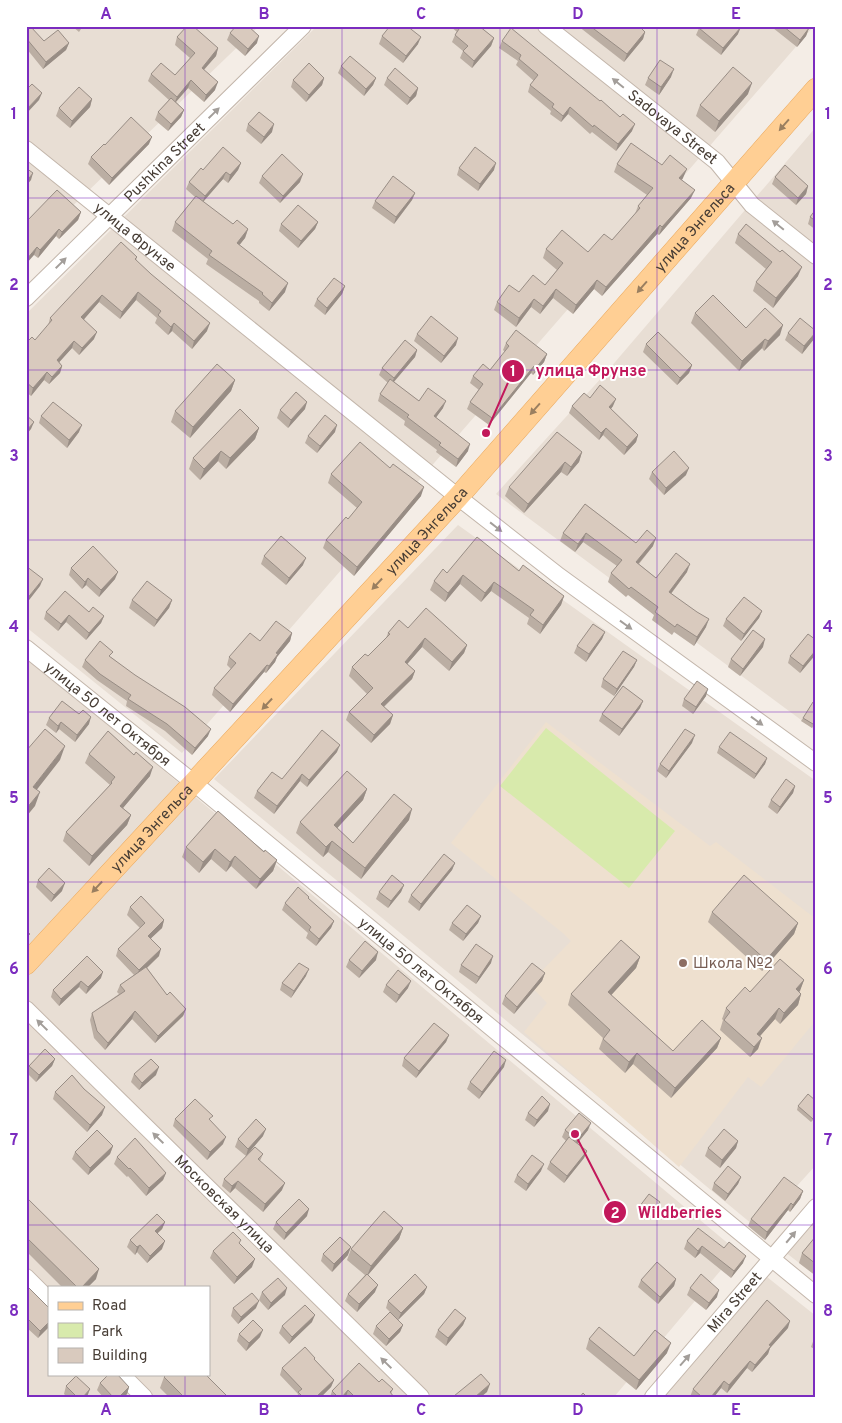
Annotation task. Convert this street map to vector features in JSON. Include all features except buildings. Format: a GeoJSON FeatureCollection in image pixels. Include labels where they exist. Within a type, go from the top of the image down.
{"type":"FeatureCollection","features":[{"type":"Feature","properties":{"kind":"main road","name":"улица Энгельса"},"geometry":{"type":"LineString","coordinates":[[26,964],[458,497],[816,89]]}},
{"type":"Feature","properties":{"kind":"street","name":"Pushkina Street"},"geometry":{"type":"LineString","coordinates":[[26,298],[303,26]]}},
{"type":"Feature","properties":{"kind":"street","name":"Sadovaya Street"},"geometry":{"type":"LineString","coordinates":[[546,26],[717,162],[752,205],[816,256]]}},
{"type":"Feature","properties":{"kind":"street","name":"улица Фрунзе"},"geometry":{"type":"LineString","coordinates":[[26,149],[559,576],[816,763]]}},
{"type":"Feature","properties":{"kind":"street","name":"улица 50 лет Октября"},"geometry":{"type":"LineString","coordinates":[[26,648],[194,783],[816,1295]]}},
{"type":"Feature","properties":{"kind":"street","name":"Московская улица"},"geometry":{"type":"LineString","coordinates":[[26,1009],[421,1397]]}},
{"type":"Feature","properties":{"kind":"street","name":"Mira Street"},"geometry":{"type":"LineString","coordinates":[[653,1397],[816,1207]]}},
{"type":"Feature","properties":{"kind":"street"},"geometry":{"type":"LineString","coordinates":[[26,1277],[48,1299]]}},
{"type":"Feature","properties":{"kind":"street"},"geometry":{"type":"LineString","coordinates":[[124,1376],[144,1397]]}},
{"type":"Feature","properties":{"kind":"shaded area"},"geometry":{"type":"Polygon","coordinates":[[[26,26],[259,26],[26,251],[26,26]]]}},
{"type":"Feature","properties":{"kind":"shaded area"},"geometry":{"type":"Polygon","coordinates":[[[317,26],[814,26],[182,753],[26,627],[26,314],[317,26]]]}},
{"type":"Feature","properties":{"kind":"shaded area"},"geometry":{"type":"Polygon","coordinates":[[[816,127],[816,731],[496,494],[604,375],[816,127]]]}},
{"type":"Feature","properties":{"kind":"shaded area"},"geometry":{"type":"Polygon","coordinates":[[[458,525],[816,781],[816,1165],[758,1229],[214,779],[458,525]]]}},
{"type":"Feature","properties":{"kind":"shaded area"},"geometry":{"type":"Polygon","coordinates":[[[26,655],[737,1251],[614,1397],[26,1397],[26,655]]]}},
{"type":"Feature","properties":{"kind":"shaded area","name":"Школа №2"},"geometry":{"type":"Polygon","coordinates":[[[546,722],[710,846],[716,842],[816,919],[816,1020],[761,1087],[748,1077],[679,1167],[524,1032],[547,1003],[529,984],[571,941],[451,843],[546,722]]]}},
{"type":"Feature","properties":{"kind":"shaded area"},"geometry":{"type":"Polygon","coordinates":[[[816,1216],[816,1276],[785,1252],[816,1216]]]}},
{"type":"Feature","properties":{"kind":"shaded area"},"geometry":{"type":"Polygon","coordinates":[[[767,1277],[816,1316],[816,1397],[663,1397],[767,1277]]]}},
{"type":"Feature","properties":{"kind":"green space"},"geometry":{"type":"Polygon","coordinates":[[[546,728],[675,831],[629,888],[500,786],[546,728]]]}},
{"type":"Feature","properties":{"kind":"place","name":"улица Фрунзе"},"geometry":{"type":"Point","coordinates":[486,433]}},
{"type":"Feature","properties":{"kind":"place","name":"Школа №2"},"geometry":{"type":"Point","coordinates":[683,963]}},
{"type":"Feature","properties":{"kind":"place","name":"Wildberries"},"geometry":{"type":"Point","coordinates":[575,1134]}}]}
